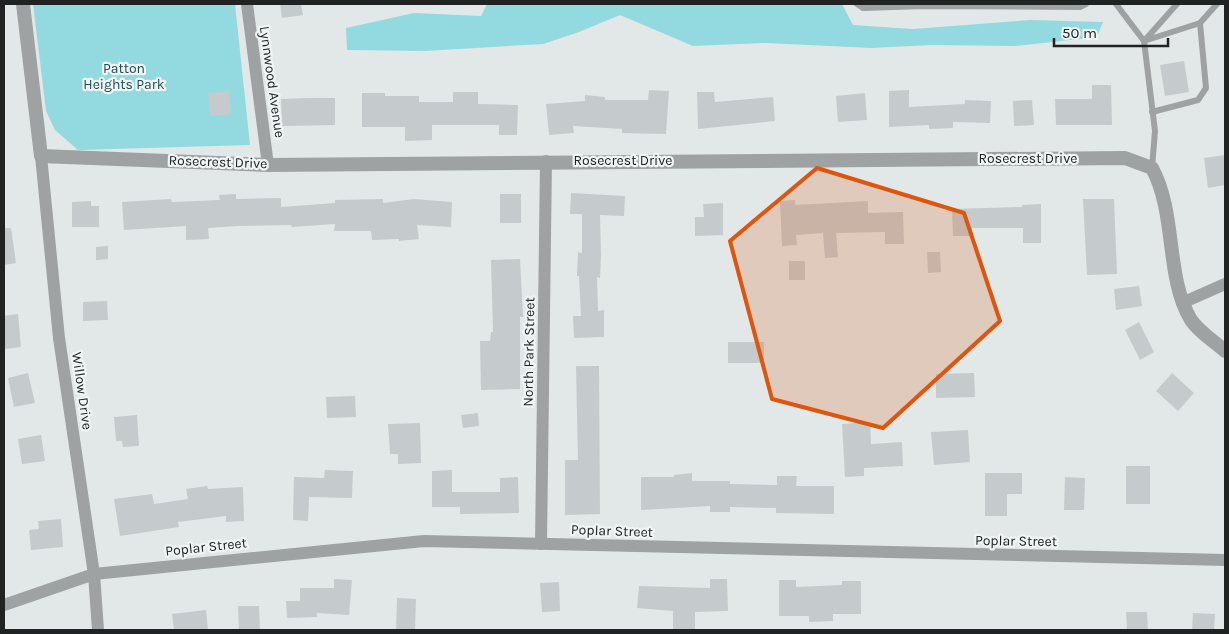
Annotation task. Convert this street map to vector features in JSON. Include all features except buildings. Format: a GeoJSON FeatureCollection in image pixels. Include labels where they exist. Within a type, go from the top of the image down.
{"type":"FeatureCollection","features":[{"type":"Feature","properties":{"kind":"street"},"geometry":{"type":"LineString","coordinates":[[23,4],[41,156]]}},
{"type":"Feature","properties":{"kind":"street","name":"Lynnwood Avenue"},"geometry":{"type":"LineString","coordinates":[[247,4],[268,164]]}},
{"type":"Feature","properties":{"kind":"street","name":"Rosecrest Drive"},"geometry":{"type":"LineString","coordinates":[[41,156],[268,164],[1125,158],[1152,168]]}},
{"type":"Feature","properties":{"kind":"street","name":"Willow Drive"},"geometry":{"type":"LineString","coordinates":[[41,156],[59,338],[94,574],[98,630]]}},
{"type":"Feature","properties":{"kind":"street","name":"North Park Street"},"geometry":{"type":"LineString","coordinates":[[541,544],[546,161]]}},
{"type":"Feature","properties":{"kind":"street"},"geometry":{"type":"LineString","coordinates":[[1152,168],[1162,186],[1182,303],[1193,322],[1225,351]]}},
{"type":"Feature","properties":{"kind":"street"},"geometry":{"type":"LineString","coordinates":[[1182,303],[1225,284]]}},
{"type":"Feature","properties":{"kind":"street","name":"Poplar Street"},"geometry":{"type":"LineString","coordinates":[[4,605],[94,574],[415,542],[1225,560]]}},
{"type":"Feature","properties":{"kind":"lane"},"geometry":{"type":"LineString","coordinates":[[858,4],[863,8],[924,6],[1080,7],[1086,4]]}},
{"type":"Feature","properties":{"kind":"lane"},"geometry":{"type":"LineString","coordinates":[[1116,4],[1123,16],[1144,41],[1155,131],[1152,168]]}},
{"type":"Feature","properties":{"kind":"lane"},"geometry":{"type":"LineString","coordinates":[[1144,41],[1177,4]]}},
{"type":"Feature","properties":{"kind":"lane"},"geometry":{"type":"LineString","coordinates":[[1144,41],[1200,23],[1217,4]]}},
{"type":"Feature","properties":{"kind":"lane"},"geometry":{"type":"LineString","coordinates":[[1152,112],[1198,100],[1206,88],[1200,23]]}},
{"type":"Feature","properties":{"kind":"highlighted area"},"geometry":{"type":"Polygon","coordinates":[[[817,168],[964,213],[1000,321],[883,428],[772,399],[730,241],[817,168]]]}},
{"type":"Feature","properties":{"kind":"green space","name":"Patton Heights Park"},"geometry":{"type":"Polygon","coordinates":[[[33,4],[235,4],[250,145],[78,150],[55,130],[46,111],[33,4]]]}},
{"type":"Feature","properties":{"kind":"green space"},"geometry":{"type":"Polygon","coordinates":[[[487,4],[842,4],[853,25],[913,29],[1030,20],[1103,22],[1097,37],[1016,46],[932,45],[871,48],[766,43],[693,46],[620,15],[543,44],[425,51],[347,50],[346,28],[414,13],[481,16],[487,4]]]}}]}
